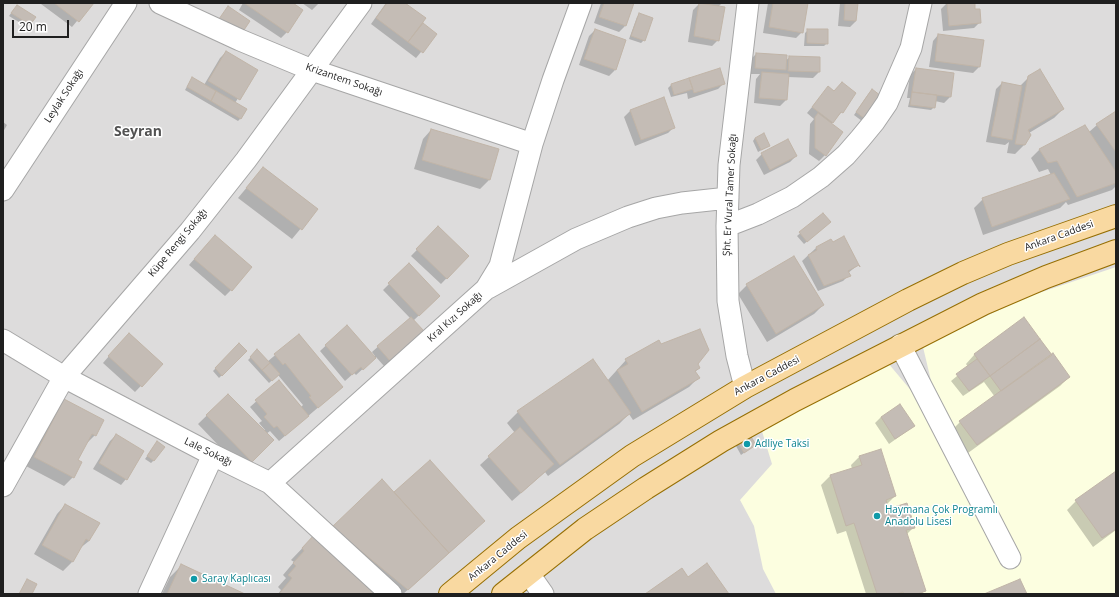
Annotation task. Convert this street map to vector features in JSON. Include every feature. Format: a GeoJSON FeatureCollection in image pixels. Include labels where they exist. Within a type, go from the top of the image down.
{"type":"FeatureCollection","features":[{"type":"Feature","properties":{"kind":"main road","name":"Ankara Caddesi"},"geometry":{"type":"LineString","coordinates":[[450,594],[518,538],[632,456],[745,387],[908,300],[963,273],[1008,254],[1116,216]]}},
{"type":"Feature","properties":{"kind":"main road"},"geometry":{"type":"LineString","coordinates":[[503,594],[591,525],[646,488],[721,441],[900,345],[983,304],[1046,277],[1116,251]]}},
{"type":"Feature","properties":{"kind":"street","name":"Leylak Sokağı"},"geometry":{"type":"LineString","coordinates":[[3,190],[126,3]]}},
{"type":"Feature","properties":{"kind":"street","name":"Krizantem Sokağı"},"geometry":{"type":"LineString","coordinates":[[160,3],[240,40],[312,70],[532,144]]}},
{"type":"Feature","properties":{"kind":"street","name":"Küpe Rengi Sokağı"},"geometry":{"type":"LineString","coordinates":[[3,486],[64,377],[190,231],[361,3]]}},
{"type":"Feature","properties":{"kind":"street","name":"Kral Kızı Sokağı"},"geometry":{"type":"LineString","coordinates":[[270,483],[486,289],[502,259],[532,144],[581,3]]}},
{"type":"Feature","properties":{"kind":"street","name":"Şht. Er Vural Tamer Sokağı"},"geometry":{"type":"LineString","coordinates":[[745,387],[737,356],[728,301],[726,226],[730,157],[748,3]]}},
{"type":"Feature","properties":{"kind":"street"},"geometry":{"type":"LineString","coordinates":[[726,226],[764,211],[792,197],[821,177],[846,155],[860,139],[887,103],[911,48],[921,3]]}},
{"type":"Feature","properties":{"kind":"street"},"geometry":{"type":"LineString","coordinates":[[486,289],[576,239],[628,217],[656,208],[682,203],[728,198]]}},
{"type":"Feature","properties":{"kind":"street","name":"Lale Sokağı"},"geometry":{"type":"LineString","coordinates":[[3,340],[64,377],[270,483],[391,594]]}},
{"type":"Feature","properties":{"kind":"street"},"geometry":{"type":"LineString","coordinates":[[900,345],[1010,558]]}},
{"type":"Feature","properties":{"kind":"street"},"geometry":{"type":"LineString","coordinates":[[149,594],[213,455]]}},
{"type":"Feature","properties":{"kind":"street"},"geometry":{"type":"LineString","coordinates":[[529,574],[543,594]]}},
{"type":"Feature","properties":{"kind":"shaded area"},"geometry":{"type":"Polygon","coordinates":[[[3,3],[1116,3],[1116,594],[3,594],[3,3]]]}},
{"type":"Feature","properties":{"kind":"shaded area"},"geometry":{"type":"Polygon","coordinates":[[[1116,267],[1116,593],[776,594],[763,569],[754,526],[740,500],[772,464],[761,428],[888,363],[914,394],[932,385],[923,347],[1021,299],[1116,267]]]}},
{"type":"Feature","properties":{"kind":"building"},"geometry":{"type":"Polygon","coordinates":[[[54,3],[94,3],[79,22],[54,3]]]}},
{"type":"Feature","properties":{"kind":"building"},"geometry":{"type":"Polygon","coordinates":[[[244,3],[293,3],[303,10],[288,33],[244,3]]]}},
{"type":"Feature","properties":{"kind":"building"},"geometry":{"type":"Polygon","coordinates":[[[387,3],[405,3],[426,18],[408,42],[376,18],[387,3]]]}},
{"type":"Feature","properties":{"kind":"building"},"geometry":{"type":"Polygon","coordinates":[[[604,3],[634,3],[626,26],[599,17],[604,3]]]}},
{"type":"Feature","properties":{"kind":"building"},"geometry":{"type":"Polygon","coordinates":[[[699,3],[725,7],[719,41],[694,36],[699,3]]]}},
{"type":"Feature","properties":{"kind":"building"},"geometry":{"type":"Polygon","coordinates":[[[773,3],[808,3],[803,33],[769,27],[773,3]]]}},
{"type":"Feature","properties":{"kind":"building"},"geometry":{"type":"Polygon","coordinates":[[[845,3],[858,3],[856,21],[844,20],[845,3]]]}},
{"type":"Feature","properties":{"kind":"building"},"geometry":{"type":"Polygon","coordinates":[[[947,3],[975,3],[975,9],[980,9],[981,23],[949,26],[947,3]]]}},
{"type":"Feature","properties":{"kind":"building"},"geometry":{"type":"Polygon","coordinates":[[[17,5],[36,17],[30,25],[11,13],[17,5]]]}},
{"type":"Feature","properties":{"kind":"building"},"geometry":{"type":"Polygon","coordinates":[[[228,6],[250,21],[242,33],[219,19],[228,6]]]}},
{"type":"Feature","properties":{"kind":"building"},"geometry":{"type":"Polygon","coordinates":[[[639,13],[653,18],[645,41],[631,36],[639,13]]]}},
{"type":"Feature","properties":{"kind":"building"},"geometry":{"type":"Polygon","coordinates":[[[423,23],[437,34],[423,53],[408,42],[423,23]]]}},
{"type":"Feature","properties":{"kind":"building"},"geometry":{"type":"Polygon","coordinates":[[[595,29],[626,40],[616,70],[584,59],[595,29]]]}},
{"type":"Feature","properties":{"kind":"building"},"geometry":{"type":"Polygon","coordinates":[[[807,29],[828,29],[828,44],[807,43],[807,29]]]}},
{"type":"Feature","properties":{"kind":"building"},"geometry":{"type":"Polygon","coordinates":[[[938,34],[984,40],[980,67],[935,61],[938,34]]]}},
{"type":"Feature","properties":{"kind":"building"},"geometry":{"type":"Polygon","coordinates":[[[226,51],[258,70],[240,100],[208,81],[226,51]]]}},
{"type":"Feature","properties":{"kind":"building"},"geometry":{"type":"Polygon","coordinates":[[[756,53],[787,55],[786,70],[755,68],[756,53]]]}},
{"type":"Feature","properties":{"kind":"building"},"geometry":{"type":"Polygon","coordinates":[[[789,56],[820,57],[820,72],[788,71],[789,56]]]}},
{"type":"Feature","properties":{"kind":"building"},"geometry":{"type":"Polygon","coordinates":[[[720,68],[725,84],[694,93],[689,78],[720,68]]]}},
{"type":"Feature","properties":{"kind":"building"},"geometry":{"type":"Polygon","coordinates":[[[916,68],[954,73],[951,97],[912,92],[916,68]]]}},
{"type":"Feature","properties":{"kind":"building"},"geometry":{"type":"Polygon","coordinates":[[[1040,69],[1064,109],[1028,130],[1031,135],[1025,145],[1015,144],[1028,76],[1040,69]]]}},
{"type":"Feature","properties":{"kind":"building"},"geometry":{"type":"Polygon","coordinates":[[[762,72],[789,74],[787,100],[759,98],[762,72]]]}},
{"type":"Feature","properties":{"kind":"building"},"geometry":{"type":"Polygon","coordinates":[[[192,77],[216,91],[211,101],[187,87],[192,77]]]}},
{"type":"Feature","properties":{"kind":"building"},"geometry":{"type":"Polygon","coordinates":[[[689,78],[693,89],[674,95],[671,84],[689,78]]]}},
{"type":"Feature","properties":{"kind":"building"},"geometry":{"type":"Polygon","coordinates":[[[842,82],[856,93],[843,113],[841,112],[833,123],[812,107],[828,86],[834,91],[842,82]]]}},
{"type":"Feature","properties":{"kind":"building"},"geometry":{"type":"Polygon","coordinates":[[[1002,82],[1022,86],[1012,140],[991,136],[1002,82]]]}},
{"type":"Feature","properties":{"kind":"building"},"geometry":{"type":"Polygon","coordinates":[[[872,89],[881,96],[865,119],[856,112],[872,89]]]}},
{"type":"Feature","properties":{"kind":"building"},"geometry":{"type":"Polygon","coordinates":[[[216,91],[247,109],[241,119],[211,101],[216,91]]]}},
{"type":"Feature","properties":{"kind":"building"},"geometry":{"type":"Polygon","coordinates":[[[912,92],[937,95],[935,108],[910,105],[912,92]]]}},
{"type":"Feature","properties":{"kind":"building"},"geometry":{"type":"Polygon","coordinates":[[[664,97],[675,128],[641,140],[630,110],[664,97]]]}},
{"type":"Feature","properties":{"kind":"building"},"geometry":{"type":"Polygon","coordinates":[[[1116,111],[1116,152],[1096,124],[1116,111]]]}},
{"type":"Feature","properties":{"kind":"building"},"geometry":{"type":"Polygon","coordinates":[[[818,113],[843,132],[826,156],[815,148],[815,117],[818,113]]]}},
{"type":"Feature","properties":{"kind":"building"},"geometry":{"type":"Polygon","coordinates":[[[1085,125],[1116,172],[1116,183],[1077,197],[1057,161],[1048,163],[1039,149],[1085,125]]]}},
{"type":"Feature","properties":{"kind":"building"},"geometry":{"type":"Polygon","coordinates":[[[431,129],[499,149],[490,180],[422,160],[431,129]]]}},
{"type":"Feature","properties":{"kind":"building"},"geometry":{"type":"Polygon","coordinates":[[[764,133],[770,146],[761,150],[755,138],[764,133]]]}},
{"type":"Feature","properties":{"kind":"building"},"geometry":{"type":"Polygon","coordinates":[[[788,139],[797,156],[770,170],[761,153],[788,139]]]}},
{"type":"Feature","properties":{"kind":"building"},"geometry":{"type":"Polygon","coordinates":[[[263,167],[318,209],[302,230],[246,188],[263,167]]]}},
{"type":"Feature","properties":{"kind":"building"},"geometry":{"type":"Polygon","coordinates":[[[1054,173],[1070,199],[992,227],[982,198],[1054,173]]]}},
{"type":"Feature","properties":{"kind":"building"},"geometry":{"type":"Polygon","coordinates":[[[823,213],[831,222],[807,242],[799,232],[823,213]]]}},
{"type":"Feature","properties":{"kind":"building"},"geometry":{"type":"Polygon","coordinates":[[[438,226],[469,256],[447,279],[416,249],[438,226]]]}},
{"type":"Feature","properties":{"kind":"building"},"geometry":{"type":"Polygon","coordinates":[[[215,235],[252,267],[232,291],[194,259],[215,235]]]}},
{"type":"Feature","properties":{"kind":"building"},"geometry":{"type":"Polygon","coordinates":[[[844,236],[859,265],[848,271],[851,276],[824,286],[808,255],[817,250],[816,247],[831,239],[833,242],[844,236]]]}},
{"type":"Feature","properties":{"kind":"building"},"geometry":{"type":"Polygon","coordinates":[[[794,256],[824,305],[776,334],[746,284],[794,256]]]}},
{"type":"Feature","properties":{"kind":"building"},"geometry":{"type":"Polygon","coordinates":[[[409,263],[440,296],[419,316],[388,283],[409,263]]]}},
{"type":"Feature","properties":{"kind":"building"},"geometry":{"type":"Polygon","coordinates":[[[411,317],[424,331],[390,361],[377,346],[411,317]]]}},
{"type":"Feature","properties":{"kind":"building"},"geometry":{"type":"Polygon","coordinates":[[[1024,317],[1040,339],[990,376],[974,354],[1024,317]]]}},
{"type":"Feature","properties":{"kind":"building"},"geometry":{"type":"Polygon","coordinates":[[[347,325],[376,358],[363,370],[361,367],[352,375],[325,345],[347,325]]]}},
{"type":"Feature","properties":{"kind":"building"},"geometry":{"type":"Polygon","coordinates":[[[700,329],[709,350],[698,364],[700,368],[695,371],[700,378],[642,412],[617,370],[628,364],[625,359],[659,340],[661,344],[700,329]]]}},
{"type":"Feature","properties":{"kind":"building"},"geometry":{"type":"Polygon","coordinates":[[[129,333],[163,364],[142,387],[108,356],[129,333]]]}},
{"type":"Feature","properties":{"kind":"building"},"geometry":{"type":"Polygon","coordinates":[[[299,334],[343,387],[318,408],[309,397],[311,396],[285,363],[283,365],[274,354],[299,334]]]}},
{"type":"Feature","properties":{"kind":"building"},"geometry":{"type":"Polygon","coordinates":[[[1040,339],[1052,355],[1001,391],[990,376],[1040,339]]]}},
{"type":"Feature","properties":{"kind":"building"},"geometry":{"type":"Polygon","coordinates":[[[239,343],[247,351],[222,376],[215,368],[239,343]]]}},
{"type":"Feature","properties":{"kind":"building"},"geometry":{"type":"Polygon","coordinates":[[[257,349],[270,363],[262,370],[250,357],[257,349]]]}},
{"type":"Feature","properties":{"kind":"building"},"geometry":{"type":"Polygon","coordinates":[[[1053,353],[1070,377],[977,445],[959,421],[1053,353]]]}},
{"type":"Feature","properties":{"kind":"building"},"geometry":{"type":"Polygon","coordinates":[[[593,359],[631,413],[560,465],[517,411],[593,359]]]}},
{"type":"Feature","properties":{"kind":"building"},"geometry":{"type":"Polygon","coordinates":[[[977,359],[990,376],[969,391],[956,374],[977,359]]]}},
{"type":"Feature","properties":{"kind":"building"},"geometry":{"type":"Polygon","coordinates":[[[270,363],[280,374],[272,381],[262,370],[270,363]]]}},
{"type":"Feature","properties":{"kind":"building"},"geometry":{"type":"Polygon","coordinates":[[[279,380],[309,416],[285,436],[277,426],[274,428],[264,417],[267,414],[255,400],[279,380]]]}},
{"type":"Feature","properties":{"kind":"building"},"geometry":{"type":"Polygon","coordinates":[[[228,394],[274,440],[252,462],[206,415],[228,394]]]}},
{"type":"Feature","properties":{"kind":"building"},"geometry":{"type":"Polygon","coordinates":[[[64,399],[104,420],[96,436],[92,434],[78,460],[82,462],[74,478],[34,457],[64,399]]]}},
{"type":"Feature","properties":{"kind":"building"},"geometry":{"type":"Polygon","coordinates":[[[900,404],[915,426],[895,439],[881,417],[900,404]]]}},
{"type":"Feature","properties":{"kind":"building"},"geometry":{"type":"Polygon","coordinates":[[[520,427],[554,464],[521,493],[488,456],[520,427]]]}},
{"type":"Feature","properties":{"kind":"building"},"geometry":{"type":"Polygon","coordinates":[[[116,434],[144,451],[127,480],[99,463],[116,434]]]}},
{"type":"Feature","properties":{"kind":"building","name":"Adliye Taksi"},"geometry":{"type":"Polygon","coordinates":[[[750,435],[756,445],[744,453],[738,443],[750,435]]]}},
{"type":"Feature","properties":{"kind":"building"},"geometry":{"type":"Polygon","coordinates":[[[157,441],[165,447],[154,461],[147,456],[157,441]]]}},
{"type":"Feature","properties":{"kind":"building","name":"Haymana Çok Programlı Anadolu Lisesi"},"geometry":{"type":"Polygon","coordinates":[[[881,449],[896,496],[886,500],[888,509],[907,503],[915,528],[906,530],[926,591],[917,594],[904,594],[903,592],[896,594],[877,594],[854,523],[846,526],[830,475],[862,465],[859,456],[881,449]]]}},
{"type":"Feature","properties":{"kind":"building"},"geometry":{"type":"Polygon","coordinates":[[[430,460],[485,521],[449,553],[394,492],[430,460]]]}},
{"type":"Feature","properties":{"kind":"building"},"geometry":{"type":"Polygon","coordinates":[[[1116,471],[1116,529],[1102,538],[1075,500],[1116,471]]]}},
{"type":"Feature","properties":{"kind":"building"},"geometry":{"type":"Polygon","coordinates":[[[382,479],[449,553],[408,590],[332,527],[382,479]]]}},
{"type":"Feature","properties":{"kind":"building"},"geometry":{"type":"Polygon","coordinates":[[[65,504],[100,523],[89,541],[86,539],[73,562],[42,545],[65,504]]]}},
{"type":"Feature","properties":{"kind":"building"},"geometry":{"type":"Polygon","coordinates":[[[314,535],[381,594],[279,594],[292,578],[288,575],[296,566],[293,563],[304,551],[302,548],[314,535]]]}},
{"type":"Feature","properties":{"kind":"building"},"geometry":{"type":"Polygon","coordinates":[[[707,563],[729,594],[645,594],[682,568],[688,577],[707,563]]]}},
{"type":"Feature","properties":{"kind":"building","name":"Saray Kaplıcası"},"geometry":{"type":"Polygon","coordinates":[[[181,564],[245,594],[167,594],[181,564]]]}},
{"type":"Feature","properties":{"kind":"building"},"geometry":{"type":"Polygon","coordinates":[[[27,579],[37,584],[32,594],[19,594],[27,579]]]}},
{"type":"Feature","properties":{"kind":"building"},"geometry":{"type":"Polygon","coordinates":[[[1020,579],[1027,594],[984,594],[1020,579]]]}},
{"type":"Feature","properties":{"kind":"place","name":"Adliye Taksi"},"geometry":{"type":"Point","coordinates":[747,444]}},
{"type":"Feature","properties":{"kind":"place","name":"Haymana Çok Programlı Anadolu Lisesi"},"geometry":{"type":"Point","coordinates":[877,516]}},
{"type":"Feature","properties":{"kind":"place","name":"Saray Kaplıcası"},"geometry":{"type":"Point","coordinates":[194,579]}},
{"type":"Feature","properties":{"kind":"district","name":"Seyran"},"geometry":{"type":"Point","coordinates":[138,132]}}]}
